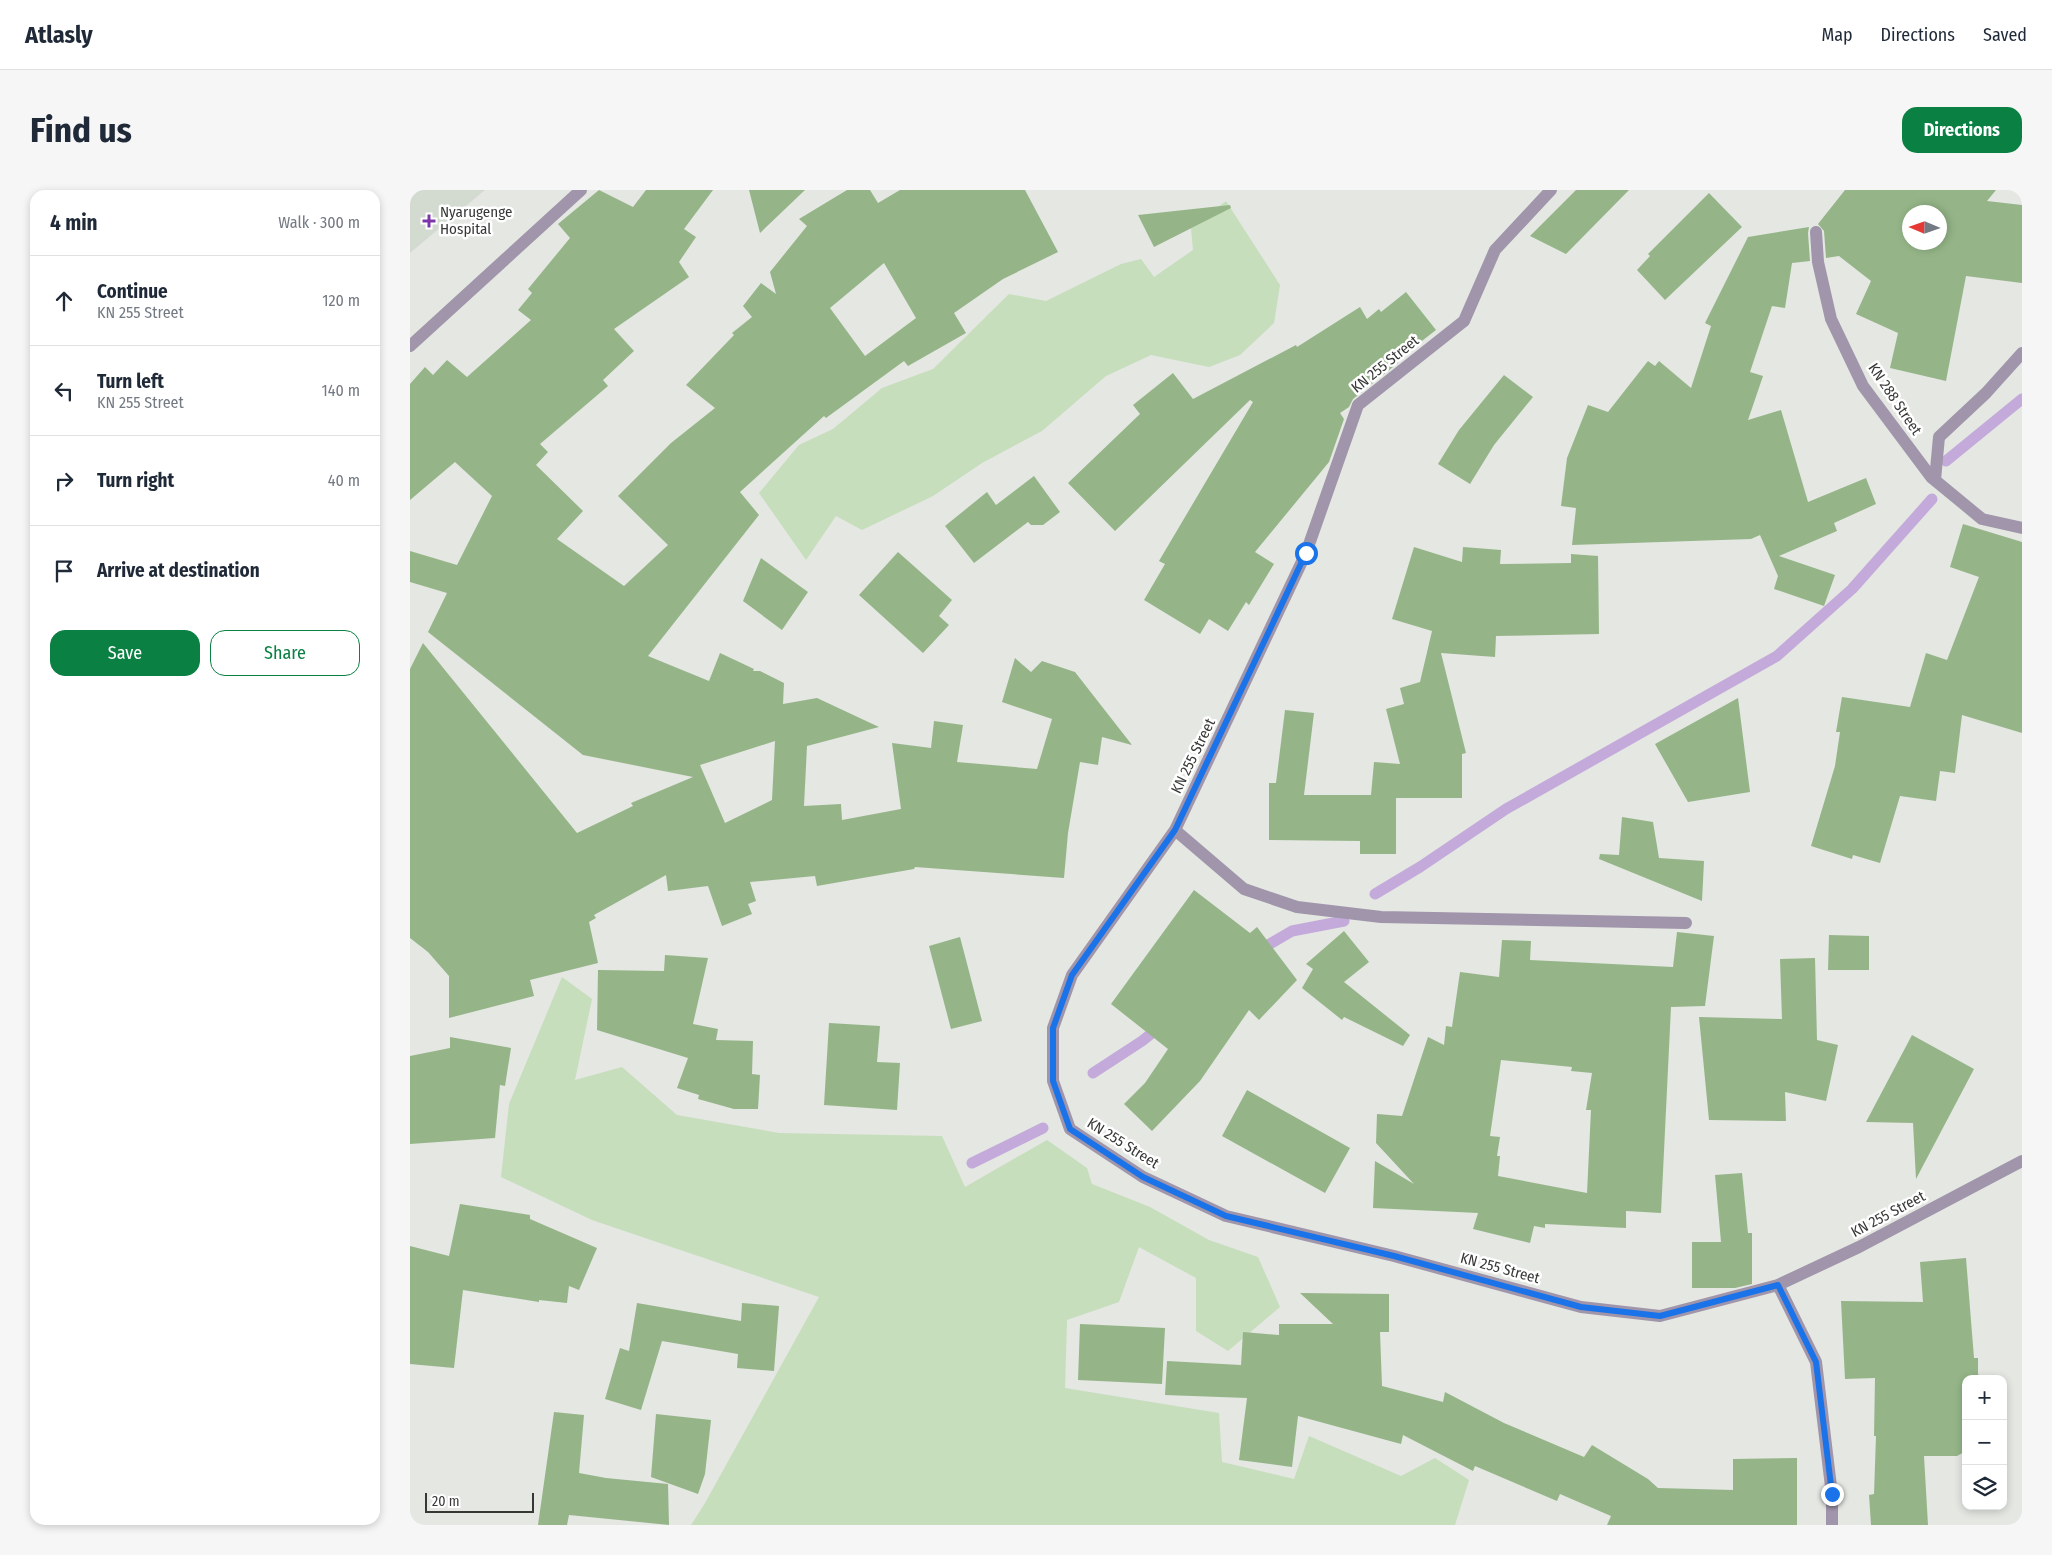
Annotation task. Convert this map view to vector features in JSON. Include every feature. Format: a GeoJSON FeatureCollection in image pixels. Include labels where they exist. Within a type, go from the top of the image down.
{"type":"FeatureCollection","features":[{"type":"Feature","properties":{"kind":"street"},"geometry":{"type":"LineString","coordinates":[[410,346],[581,190]]}},
{"type":"Feature","properties":{"kind":"street","name":"KN 255 Street"},"geometry":{"type":"LineString","coordinates":[[1551,190],[1495,250],[1464,322],[1358,405],[1306,553],[1175,830],[1072,975],[1053,1028],[1053,1081],[1070,1129],[1143,1177],[1226,1216],[1394,1256],[1581,1307],[1660,1316],[1778,1285],[1859,1247],[2022,1161]]}},
{"type":"Feature","properties":{"kind":"street","name":"KN 288 Street"},"geometry":{"type":"LineString","coordinates":[[1816,232],[1818,262],[1831,319],[1863,386],[1930,477],[1982,519],[2022,528]]}},
{"type":"Feature","properties":{"kind":"street"},"geometry":{"type":"LineString","coordinates":[[1935,480],[1939,437],[1986,393],[2022,353]]}},
{"type":"Feature","properties":{"kind":"street"},"geometry":{"type":"LineString","coordinates":[[1175,830],[1244,889],[1297,907],[1382,917],[1686,923]]}},
{"type":"Feature","properties":{"kind":"street"},"geometry":{"type":"LineString","coordinates":[[1778,1285],[1816,1362],[1832,1494],[1832,1525]]}},
{"type":"Feature","properties":{"kind":"shaded area","name":"Nyarugenge Hospital"},"geometry":{"type":"Polygon","coordinates":[[[410,190],[485,190],[410,253],[410,190]]]}},
{"type":"Feature","properties":{"kind":"green space"},"geometry":{"type":"Polygon","coordinates":[[[1226,201],[1280,285],[1274,323],[1240,355],[1209,367],[1151,355],[1106,376],[1042,431],[982,463],[933,496],[862,530],[836,516],[806,560],[759,493],[799,445],[833,429],[882,388],[933,369],[1009,294],[1046,301],[1121,264],[1141,259],[1154,277],[1193,250],[1191,228],[1226,201]]]}},
{"type":"Feature","properties":{"kind":"green space"},"geometry":{"type":"Polygon","coordinates":[[[562,977],[592,999],[575,1080],[622,1067],[677,1115],[779,1133],[942,1136],[965,1187],[1047,1140],[1087,1168],[1092,1184],[1150,1207],[1209,1240],[1258,1257],[1280,1307],[1228,1351],[1196,1331],[1196,1278],[1139,1247],[1119,1302],[1067,1320],[1065,1388],[1219,1413],[1222,1462],[1294,1479],[1309,1436],[1401,1476],[1435,1458],[1469,1480],[1455,1525],[691,1525],[819,1297],[592,1220],[501,1177],[509,1104],[562,977]]]}},
{"type":"Feature","properties":{"kind":"building"},"geometry":{"type":"Polygon","coordinates":[[[599,190],[633,207],[646,190],[713,190],[684,229],[696,237],[679,262],[689,277],[614,329],[634,351],[603,380],[608,386],[540,444],[548,452],[536,465],[583,511],[557,539],[624,586],[668,545],[618,496],[671,443],[715,408],[686,385],[734,335],[732,333],[752,317],[743,306],[761,283],[776,294],[770,272],[807,226],[799,219],[847,190],[870,190],[878,203],[900,190],[1025,190],[1058,252],[1003,279],[954,313],[966,333],[908,366],[904,361],[826,418],[824,416],[740,492],[759,515],[648,656],[709,681],[720,653],[754,669],[753,671],[760,671],[784,683],[783,704],[817,698],[879,727],[807,746],[804,806],[841,804],[842,820],[901,809],[892,743],[931,748],[934,721],[963,725],[957,762],[1037,769],[1052,719],[1002,702],[1015,658],[1031,672],[1042,661],[1075,672],[1132,745],[1102,737],[1098,765],[1080,762],[1068,833],[1064,878],[915,867],[914,869],[817,886],[815,876],[750,882],[756,901],[748,904],[752,914],[722,926],[708,886],[668,891],[666,875],[594,915],[596,918],[589,922],[598,963],[530,980],[534,996],[449,1018],[449,976],[428,952],[410,938],[410,669],[423,643],[577,833],[633,806],[631,803],[693,777],[583,755],[428,632],[447,593],[410,582],[410,551],[457,565],[492,496],[455,462],[410,500],[410,384],[425,367],[433,375],[447,360],[467,377],[531,320],[518,310],[532,293],[528,289],[570,238],[558,224],[599,190]],[[884,263],[830,308],[865,356],[916,318],[884,263]],[[775,741],[700,765],[725,823],[772,800],[775,741]]]}},
{"type":"Feature","properties":{"kind":"building"},"geometry":{"type":"Polygon","coordinates":[[[749,190],[805,190],[760,233],[749,190]]]}},
{"type":"Feature","properties":{"kind":"building"},"geometry":{"type":"Polygon","coordinates":[[[1576,190],[1629,190],[1566,254],[1530,236],[1576,190]]]}},
{"type":"Feature","properties":{"kind":"building"},"geometry":{"type":"Polygon","coordinates":[[[1845,190],[1996,190],[1987,201],[2022,205],[2022,283],[1966,276],[1946,381],[1890,368],[1898,333],[1856,314],[1871,281],[1839,256],[1826,258],[1824,231],[1818,224],[1845,190]]]}},
{"type":"Feature","properties":{"kind":"building"},"geometry":{"type":"Polygon","coordinates":[[[1709,193],[1742,227],[1665,300],[1637,270],[1650,256],[1648,254],[1709,193]]]}},
{"type":"Feature","properties":{"kind":"building"},"geometry":{"type":"Polygon","coordinates":[[[1230,205],[1231,208],[1154,247],[1138,215],[1230,205]]]}},
{"type":"Feature","properties":{"kind":"building"},"geometry":{"type":"Polygon","coordinates":[[[1809,227],[1810,261],[1792,263],[1785,308],[1772,306],[1750,372],[1763,376],[1748,420],[1781,410],[1808,502],[1866,478],[1876,504],[1834,523],[1837,531],[1779,556],[1835,575],[1824,606],[1774,589],[1778,576],[1760,535],[1751,539],[1572,545],[1576,508],[1561,506],[1567,458],[1588,405],[1608,412],[1648,361],[1655,366],[1659,361],[1691,388],[1711,326],[1705,323],[1748,237],[1809,227]]]}},
{"type":"Feature","properties":{"kind":"building"},"geometry":{"type":"Polygon","coordinates":[[[1406,292],[1436,330],[1396,361],[1398,363],[1353,399],[1349,407],[1340,413],[1344,419],[1329,462],[1255,552],[1274,564],[1249,605],[1246,602],[1228,631],[1209,619],[1200,634],[1144,600],[1165,564],[1159,561],[1253,402],[1250,400],[1115,531],[1068,483],[1140,414],[1133,405],[1173,373],[1193,399],[1296,345],[1297,347],[1360,307],[1367,319],[1379,309],[1381,312],[1406,292]]]}},
{"type":"Feature","properties":{"kind":"building"},"geometry":{"type":"Polygon","coordinates":[[[1504,375],[1533,397],[1494,445],[1470,484],[1438,464],[1459,430],[1504,375]]]}},
{"type":"Feature","properties":{"kind":"building"},"geometry":{"type":"Polygon","coordinates":[[[1034,476],[1060,512],[1043,525],[1031,525],[1028,522],[974,563],[945,526],[987,492],[996,505],[1034,476]]]}},
{"type":"Feature","properties":{"kind":"building"},"geometry":{"type":"Polygon","coordinates":[[[1963,524],[2022,542],[2022,733],[1962,715],[1955,773],[1940,771],[1936,801],[1900,796],[1880,863],[1853,855],[1852,859],[1811,846],[1835,766],[1840,732],[1836,732],[1842,697],[1910,707],[1926,653],[1947,660],[1979,577],[1950,567],[1963,524]]]}},
{"type":"Feature","properties":{"kind":"building"},"geometry":{"type":"Polygon","coordinates":[[[1414,547],[1462,562],[1463,547],[1501,550],[1500,564],[1571,563],[1571,554],[1598,556],[1599,634],[1496,636],[1495,657],[1441,653],[1466,753],[1462,754],[1462,798],[1396,798],[1396,854],[1360,854],[1360,841],[1269,840],[1269,783],[1276,783],[1285,710],[1314,713],[1304,795],[1371,795],[1374,762],[1400,764],[1386,709],[1404,704],[1400,688],[1420,682],[1432,631],[1392,619],[1414,547]]]}},
{"type":"Feature","properties":{"kind":"building"},"geometry":{"type":"Polygon","coordinates":[[[898,552],[952,600],[939,616],[949,625],[923,653],[859,595],[898,552]]]}},
{"type":"Feature","properties":{"kind":"building"},"geometry":{"type":"Polygon","coordinates":[[[761,558],[808,592],[782,630],[743,601],[761,558]]]}},
{"type":"Feature","properties":{"kind":"building"},"geometry":{"type":"Polygon","coordinates":[[[1738,698],[1750,792],[1688,802],[1655,744],[1738,698]]]}},
{"type":"Feature","properties":{"kind":"building"},"geometry":{"type":"Polygon","coordinates":[[[1622,817],[1653,822],[1659,858],[1704,861],[1702,901],[1599,859],[1600,854],[1619,855],[1622,817]]]}},
{"type":"Feature","properties":{"kind":"building"},"geometry":{"type":"Polygon","coordinates":[[[1194,890],[1250,933],[1257,927],[1297,980],[1259,1020],[1249,1010],[1200,1081],[1152,1131],[1124,1104],[1145,1083],[1168,1049],[1111,1004],[1194,890]]]}},
{"type":"Feature","properties":{"kind":"building"},"geometry":{"type":"Polygon","coordinates":[[[1344,931],[1369,962],[1344,982],[1410,1035],[1403,1046],[1344,1017],[1342,1020],[1302,988],[1313,969],[1306,964],[1344,931]]]}},
{"type":"Feature","properties":{"kind":"building"},"geometry":{"type":"Polygon","coordinates":[[[1677,932],[1714,936],[1705,1006],[1671,1007],[1661,1213],[1626,1211],[1626,1228],[1545,1224],[1545,1228],[1534,1226],[1530,1243],[1473,1229],[1478,1213],[1373,1208],[1375,1161],[1414,1184],[1376,1143],[1377,1114],[1402,1116],[1428,1037],[1444,1045],[1446,1026],[1452,1027],[1460,972],[1499,977],[1502,940],[1531,941],[1530,960],[1673,967],[1677,932]],[[1501,1060],[1490,1136],[1500,1137],[1497,1156],[1500,1156],[1498,1176],[1587,1193],[1591,1110],[1586,1110],[1592,1073],[1571,1071],[1572,1067],[1501,1060]]]}},
{"type":"Feature","properties":{"kind":"building"},"geometry":{"type":"Polygon","coordinates":[[[1829,935],[1869,936],[1869,970],[1828,970],[1829,935]]]}},
{"type":"Feature","properties":{"kind":"building"},"geometry":{"type":"Polygon","coordinates":[[[960,937],[982,1021],[951,1029],[929,946],[960,937]]]}},
{"type":"Feature","properties":{"kind":"building"},"geometry":{"type":"Polygon","coordinates":[[[665,955],[708,958],[693,1024],[718,1029],[716,1040],[753,1041],[752,1074],[760,1075],[758,1109],[734,1109],[698,1099],[699,1095],[677,1088],[688,1058],[597,1030],[598,970],[664,971],[665,955]]]}},
{"type":"Feature","properties":{"kind":"building"},"geometry":{"type":"Polygon","coordinates":[[[1815,958],[1817,1040],[1838,1045],[1826,1101],[1785,1092],[1786,1121],[1709,1120],[1699,1017],[1782,1019],[1780,959],[1815,958]]]}},
{"type":"Feature","properties":{"kind":"building"},"geometry":{"type":"Polygon","coordinates":[[[829,1023],[880,1026],[877,1062],[900,1063],[897,1110],[824,1105],[829,1023]]]}},
{"type":"Feature","properties":{"kind":"building"},"geometry":{"type":"Polygon","coordinates":[[[1912,1035],[1974,1069],[1916,1179],[1913,1123],[1866,1122],[1912,1035]]]}},
{"type":"Feature","properties":{"kind":"building"},"geometry":{"type":"Polygon","coordinates":[[[450,1037],[511,1048],[505,1086],[500,1085],[495,1138],[410,1144],[410,1056],[450,1048],[450,1037]]]}},
{"type":"Feature","properties":{"kind":"building"},"geometry":{"type":"Polygon","coordinates":[[[1247,1090],[1350,1148],[1325,1193],[1222,1136],[1247,1090]]]}},
{"type":"Feature","properties":{"kind":"building"},"geometry":{"type":"Polygon","coordinates":[[[1742,1173],[1748,1233],[1752,1233],[1752,1284],[1735,1288],[1692,1288],[1692,1242],[1721,1242],[1715,1175],[1742,1173]]]}},
{"type":"Feature","properties":{"kind":"building"},"geometry":{"type":"Polygon","coordinates":[[[460,1204],[530,1215],[530,1219],[597,1248],[579,1290],[569,1286],[567,1303],[539,1300],[539,1302],[463,1290],[454,1368],[410,1364],[410,1246],[449,1256],[460,1204]]]}},
{"type":"Feature","properties":{"kind":"building"},"geometry":{"type":"Polygon","coordinates":[[[1966,1258],[1974,1358],[1978,1358],[1979,1375],[1962,1375],[1962,1453],[1957,1456],[1924,1456],[1928,1525],[1871,1525],[1869,1495],[1874,1494],[1875,1378],[1845,1379],[1841,1301],[1923,1302],[1920,1262],[1966,1258]]]}},
{"type":"Feature","properties":{"kind":"building"},"geometry":{"type":"Polygon","coordinates":[[[1300,1293],[1389,1294],[1389,1332],[1380,1332],[1382,1386],[1443,1402],[1445,1392],[1504,1423],[1584,1457],[1592,1445],[1648,1479],[1658,1488],[1733,1490],[1733,1459],[1797,1458],[1797,1525],[1607,1525],[1611,1516],[1560,1494],[1557,1501],[1475,1466],[1473,1471],[1403,1435],[1401,1444],[1298,1416],[1292,1467],[1239,1460],[1247,1398],[1165,1395],[1167,1361],[1241,1365],[1243,1332],[1279,1335],[1279,1324],[1333,1324],[1300,1293]]]}},
{"type":"Feature","properties":{"kind":"building"},"geometry":{"type":"Polygon","coordinates":[[[637,1303],[741,1321],[742,1303],[779,1306],[774,1371],[737,1368],[738,1354],[662,1341],[641,1410],[605,1399],[620,1348],[629,1351],[637,1303]]]}},
{"type":"Feature","properties":{"kind":"building"},"geometry":{"type":"Polygon","coordinates":[[[1080,1324],[1165,1328],[1162,1384],[1078,1380],[1080,1324]]]}},
{"type":"Feature","properties":{"kind":"building"},"geometry":{"type":"Polygon","coordinates":[[[554,1412],[584,1415],[579,1473],[606,1478],[668,1484],[669,1525],[569,1515],[567,1525],[538,1525],[554,1412]]]}},
{"type":"Feature","properties":{"kind":"building"},"geometry":{"type":"Polygon","coordinates":[[[656,1414],[711,1420],[705,1474],[698,1494],[651,1477],[656,1414]]]}},
{"type":"Feature","properties":{"kind":"waterway"},"geometry":{"type":"LineString","coordinates":[[1946,461],[2022,399]]}},
{"type":"Feature","properties":{"kind":"waterway"},"geometry":{"type":"LineString","coordinates":[[1375,894],[1420,867],[1506,809],[1777,656],[1852,589],[1932,499]]}},
{"type":"Feature","properties":{"kind":"waterway"},"geometry":{"type":"LineString","coordinates":[[1256,952],[1292,931],[1344,921]]}},
{"type":"Feature","properties":{"kind":"waterway"},"geometry":{"type":"LineString","coordinates":[[1093,1073],[1142,1041],[1161,1026]]}},
{"type":"Feature","properties":{"kind":"waterway"},"geometry":{"type":"LineString","coordinates":[[972,1163],[1043,1128]]}},
{"type":"Feature","properties":{"kind":"place","name":"Nyarugenge Hospital"},"geometry":{"type":"Point","coordinates":[429,221]}},
{"type":"Feature","properties":{"kind":"route"},"geometry":{"type":"LineString","coordinates":[[1306,553],[1175,830],[1072,975],[1053,1028],[1053,1081],[1070,1129],[1143,1177],[1226,1216],[1394,1256],[1581,1307],[1660,1316],[1778,1285],[1816,1362],[1832,1494]]}}]}
